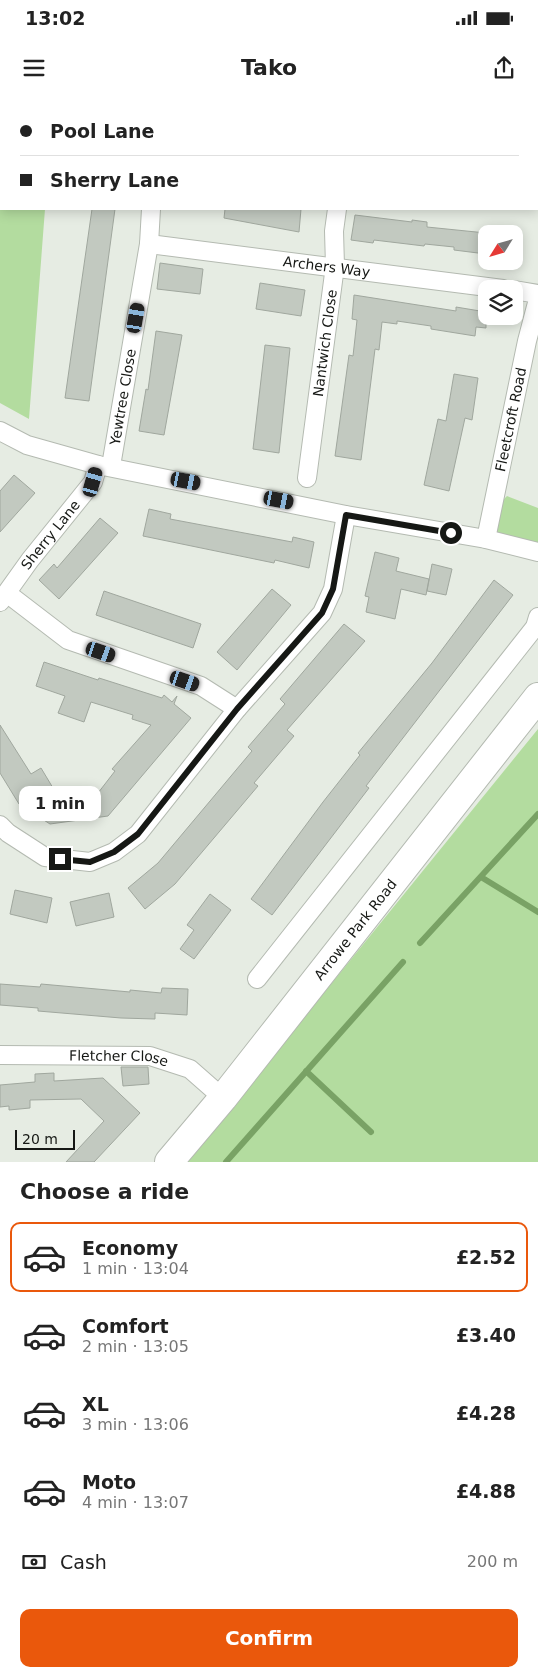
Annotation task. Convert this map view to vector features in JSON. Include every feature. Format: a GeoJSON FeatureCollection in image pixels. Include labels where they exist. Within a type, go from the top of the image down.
{"type":"FeatureCollection","features":[{"type":"Feature","properties":{"kind":"main road","name":"Arrowe Park Road"},"geometry":{"type":"LineString","coordinates":[[169,1162],[223,1098],[538,696]]}},
{"type":"Feature","properties":{"kind":"street","name":"Yewtree Close"},"geometry":{"type":"LineString","coordinates":[[105,466],[149,244],[151,210]]}},
{"type":"Feature","properties":{"kind":"street","name":"Nantwich Close"},"geometry":{"type":"LineString","coordinates":[[307,478],[335,266],[334,231],[337,210]]}},
{"type":"Feature","properties":{"kind":"street","name":"Archers Way"},"geometry":{"type":"LineString","coordinates":[[149,244],[478,286]]}},
{"type":"Feature","properties":{"kind":"street"},"geometry":{"type":"LineString","coordinates":[[523,292],[538,294]]}},
{"type":"Feature","properties":{"kind":"street","name":"Fleetcroft Road"},"geometry":{"type":"LineString","coordinates":[[486,539],[527,341],[538,299]]}},
{"type":"Feature","properties":{"kind":"street"},"geometry":{"type":"LineString","coordinates":[[0,431],[27,445],[105,466],[346,515],[486,539],[538,552]]}},
{"type":"Feature","properties":{"kind":"street","name":"Sherry Lane"},"geometry":{"type":"LineString","coordinates":[[4,598],[30,560],[105,466]]}},
{"type":"Feature","properties":{"kind":"street"},"geometry":{"type":"LineString","coordinates":[[0,825],[8,834],[45,858],[90,862],[114,852],[138,834],[237,709],[322,613],[333,589],[346,515]]}},
{"type":"Feature","properties":{"kind":"street"},"geometry":{"type":"LineString","coordinates":[[4,598],[68,640],[202,686],[237,709]]}},
{"type":"Feature","properties":{"kind":"street"},"geometry":{"type":"LineString","coordinates":[[257,979],[535,627],[538,617]]}},
{"type":"Feature","properties":{"kind":"street","name":"Fletcher Close"},"geometry":{"type":"LineString","coordinates":[[0,1054],[150,1056],[190,1069],[223,1098]]}},
{"type":"Feature","properties":{"kind":"green space"},"geometry":{"type":"Polygon","coordinates":[[[0,210],[45,210],[29,419],[0,403],[0,210]]]}},
{"type":"Feature","properties":{"kind":"green space"},"geometry":{"type":"Polygon","coordinates":[[[507,496],[538,508],[538,545],[495,536],[502,501],[507,496]]]}},
{"type":"Feature","properties":{"kind":"green space"},"geometry":{"type":"Polygon","coordinates":[[[538,729],[538,1162],[185,1162],[232,1106],[538,729]]]}},
{"type":"Feature","properties":{"kind":"building"},"geometry":{"type":"Polygon","coordinates":[[[92,210],[115,210],[89,401],[65,398],[92,210]]]}},
{"type":"Feature","properties":{"kind":"building"},"geometry":{"type":"Polygon","coordinates":[[[225,210],[301,210],[299,232],[224,218],[225,210]]]}},
{"type":"Feature","properties":{"kind":"building"},"geometry":{"type":"Polygon","coordinates":[[[355,215],[412,222],[412,220],[427,222],[427,227],[478,232],[478,253],[454,250],[454,247],[425,244],[424,246],[374,240],[373,243],[351,240],[355,215]]]}},
{"type":"Feature","properties":{"kind":"building"},"geometry":{"type":"Polygon","coordinates":[[[160,263],[203,269],[200,294],[157,289],[160,263]]]}},
{"type":"Feature","properties":{"kind":"building"},"geometry":{"type":"Polygon","coordinates":[[[260,283],[305,290],[301,316],[256,309],[260,283]]]}},
{"type":"Feature","properties":{"kind":"building"},"geometry":{"type":"Polygon","coordinates":[[[354,295],[456,311],[456,307],[478,311],[478,325],[486,325],[486,328],[476,327],[475,336],[431,329],[431,326],[397,321],[397,324],[382,322],[379,350],[375,349],[361,460],[335,456],[349,355],[353,356],[357,320],[352,319],[354,295]]]}},
{"type":"Feature","properties":{"kind":"building"},"geometry":{"type":"Polygon","coordinates":[[[156,331],[182,335],[164,435],[139,431],[146,389],[148,390],[156,331]]]}},
{"type":"Feature","properties":{"kind":"building"},"geometry":{"type":"Polygon","coordinates":[[[265,345],[290,348],[279,453],[253,449],[265,345]]]}},
{"type":"Feature","properties":{"kind":"building"},"geometry":{"type":"Polygon","coordinates":[[[454,374],[478,378],[472,420],[465,418],[449,491],[424,485],[438,419],[446,421],[454,374]]]}},
{"type":"Feature","properties":{"kind":"building"},"geometry":{"type":"Polygon","coordinates":[[[14,475],[35,493],[0,532],[0,491],[14,475]]]}},
{"type":"Feature","properties":{"kind":"building"},"geometry":{"type":"Polygon","coordinates":[[[149,509],[171,514],[170,519],[292,542],[293,537],[314,542],[309,568],[275,560],[274,563],[143,536],[149,509]]]}},
{"type":"Feature","properties":{"kind":"building"},"geometry":{"type":"Polygon","coordinates":[[[100,518],[118,533],[59,599],[39,580],[54,564],[57,568],[100,518]]]}},
{"type":"Feature","properties":{"kind":"building"},"geometry":{"type":"Polygon","coordinates":[[[375,552],[399,558],[396,571],[429,579],[426,595],[401,589],[395,619],[366,612],[369,597],[365,596],[375,552]]]}},
{"type":"Feature","properties":{"kind":"building"},"geometry":{"type":"Polygon","coordinates":[[[432,564],[452,569],[446,595],[427,591],[432,564]]]}},
{"type":"Feature","properties":{"kind":"building"},"geometry":{"type":"Polygon","coordinates":[[[494,580],[513,595],[366,786],[369,788],[272,915],[251,899],[360,755],[358,753],[432,663],[494,580]]]}},
{"type":"Feature","properties":{"kind":"building"},"geometry":{"type":"Polygon","coordinates":[[[272,589],[291,605],[237,670],[217,652],[272,589]]]}},
{"type":"Feature","properties":{"kind":"building"},"geometry":{"type":"Polygon","coordinates":[[[104,591],[201,624],[193,648],[96,615],[104,591]]]}},
{"type":"Feature","properties":{"kind":"building"},"geometry":{"type":"Polygon","coordinates":[[[344,624],[365,641],[287,730],[294,736],[254,783],[258,786],[175,884],[145,909],[128,888],[158,863],[252,751],[248,747],[285,704],[280,699],[344,624]]]}},
{"type":"Feature","properties":{"kind":"building"},"geometry":{"type":"Polygon","coordinates":[[[44,662],[162,698],[164,695],[172,702],[177,696],[174,704],[191,718],[108,816],[50,824],[19,804],[0,773],[0,725],[31,774],[41,768],[59,798],[98,793],[115,771],[112,769],[151,725],[132,719],[133,715],[91,702],[84,722],[58,713],[65,696],[36,686],[44,662]]]}},
{"type":"Feature","properties":{"kind":"building"},"geometry":{"type":"Polygon","coordinates":[[[15,890],[52,898],[47,923],[10,914],[15,890]]]}},
{"type":"Feature","properties":{"kind":"building"},"geometry":{"type":"Polygon","coordinates":[[[109,893],[114,917],[76,926],[70,902],[109,893]]]}},
{"type":"Feature","properties":{"kind":"building"},"geometry":{"type":"Polygon","coordinates":[[[210,894],[231,910],[194,959],[180,949],[194,930],[187,925],[210,894]]]}},
{"type":"Feature","properties":{"kind":"building"},"geometry":{"type":"Polygon","coordinates":[[[0,984],[40,987],[41,984],[161,993],[162,988],[188,989],[187,1015],[155,1013],[155,1019],[121,1018],[38,1011],[38,1008],[0,1005],[0,984]]]}},
{"type":"Feature","properties":{"kind":"building"},"geometry":{"type":"Polygon","coordinates":[[[121,1067],[148,1067],[149,1084],[123,1086],[121,1067]]]}},
{"type":"Feature","properties":{"kind":"building"},"geometry":{"type":"Polygon","coordinates":[[[54,1073],[54,1081],[103,1078],[140,1113],[94,1162],[66,1162],[104,1121],[81,1099],[30,1100],[30,1108],[9,1110],[9,1106],[0,1107],[0,1085],[35,1082],[35,1074],[54,1073]]]}},
{"type":"Feature","properties":{"kind":"waterway"},"geometry":{"type":"LineString","coordinates":[[420,943],[538,814]]}},
{"type":"Feature","properties":{"kind":"waterway"},"geometry":{"type":"LineString","coordinates":[[481,877],[538,912]]}},
{"type":"Feature","properties":{"kind":"waterway"},"geometry":{"type":"LineString","coordinates":[[226,1162],[403,962]]}},
{"type":"Feature","properties":{"kind":"waterway"},"geometry":{"type":"LineString","coordinates":[[306,1071],[371,1132]]}},
{"type":"Feature","properties":{"kind":"route"},"geometry":{"type":"LineString","coordinates":[[60,859],[90,862],[114,852],[138,834],[237,709],[322,613],[333,589],[346,515],[451,533]]}}]}
